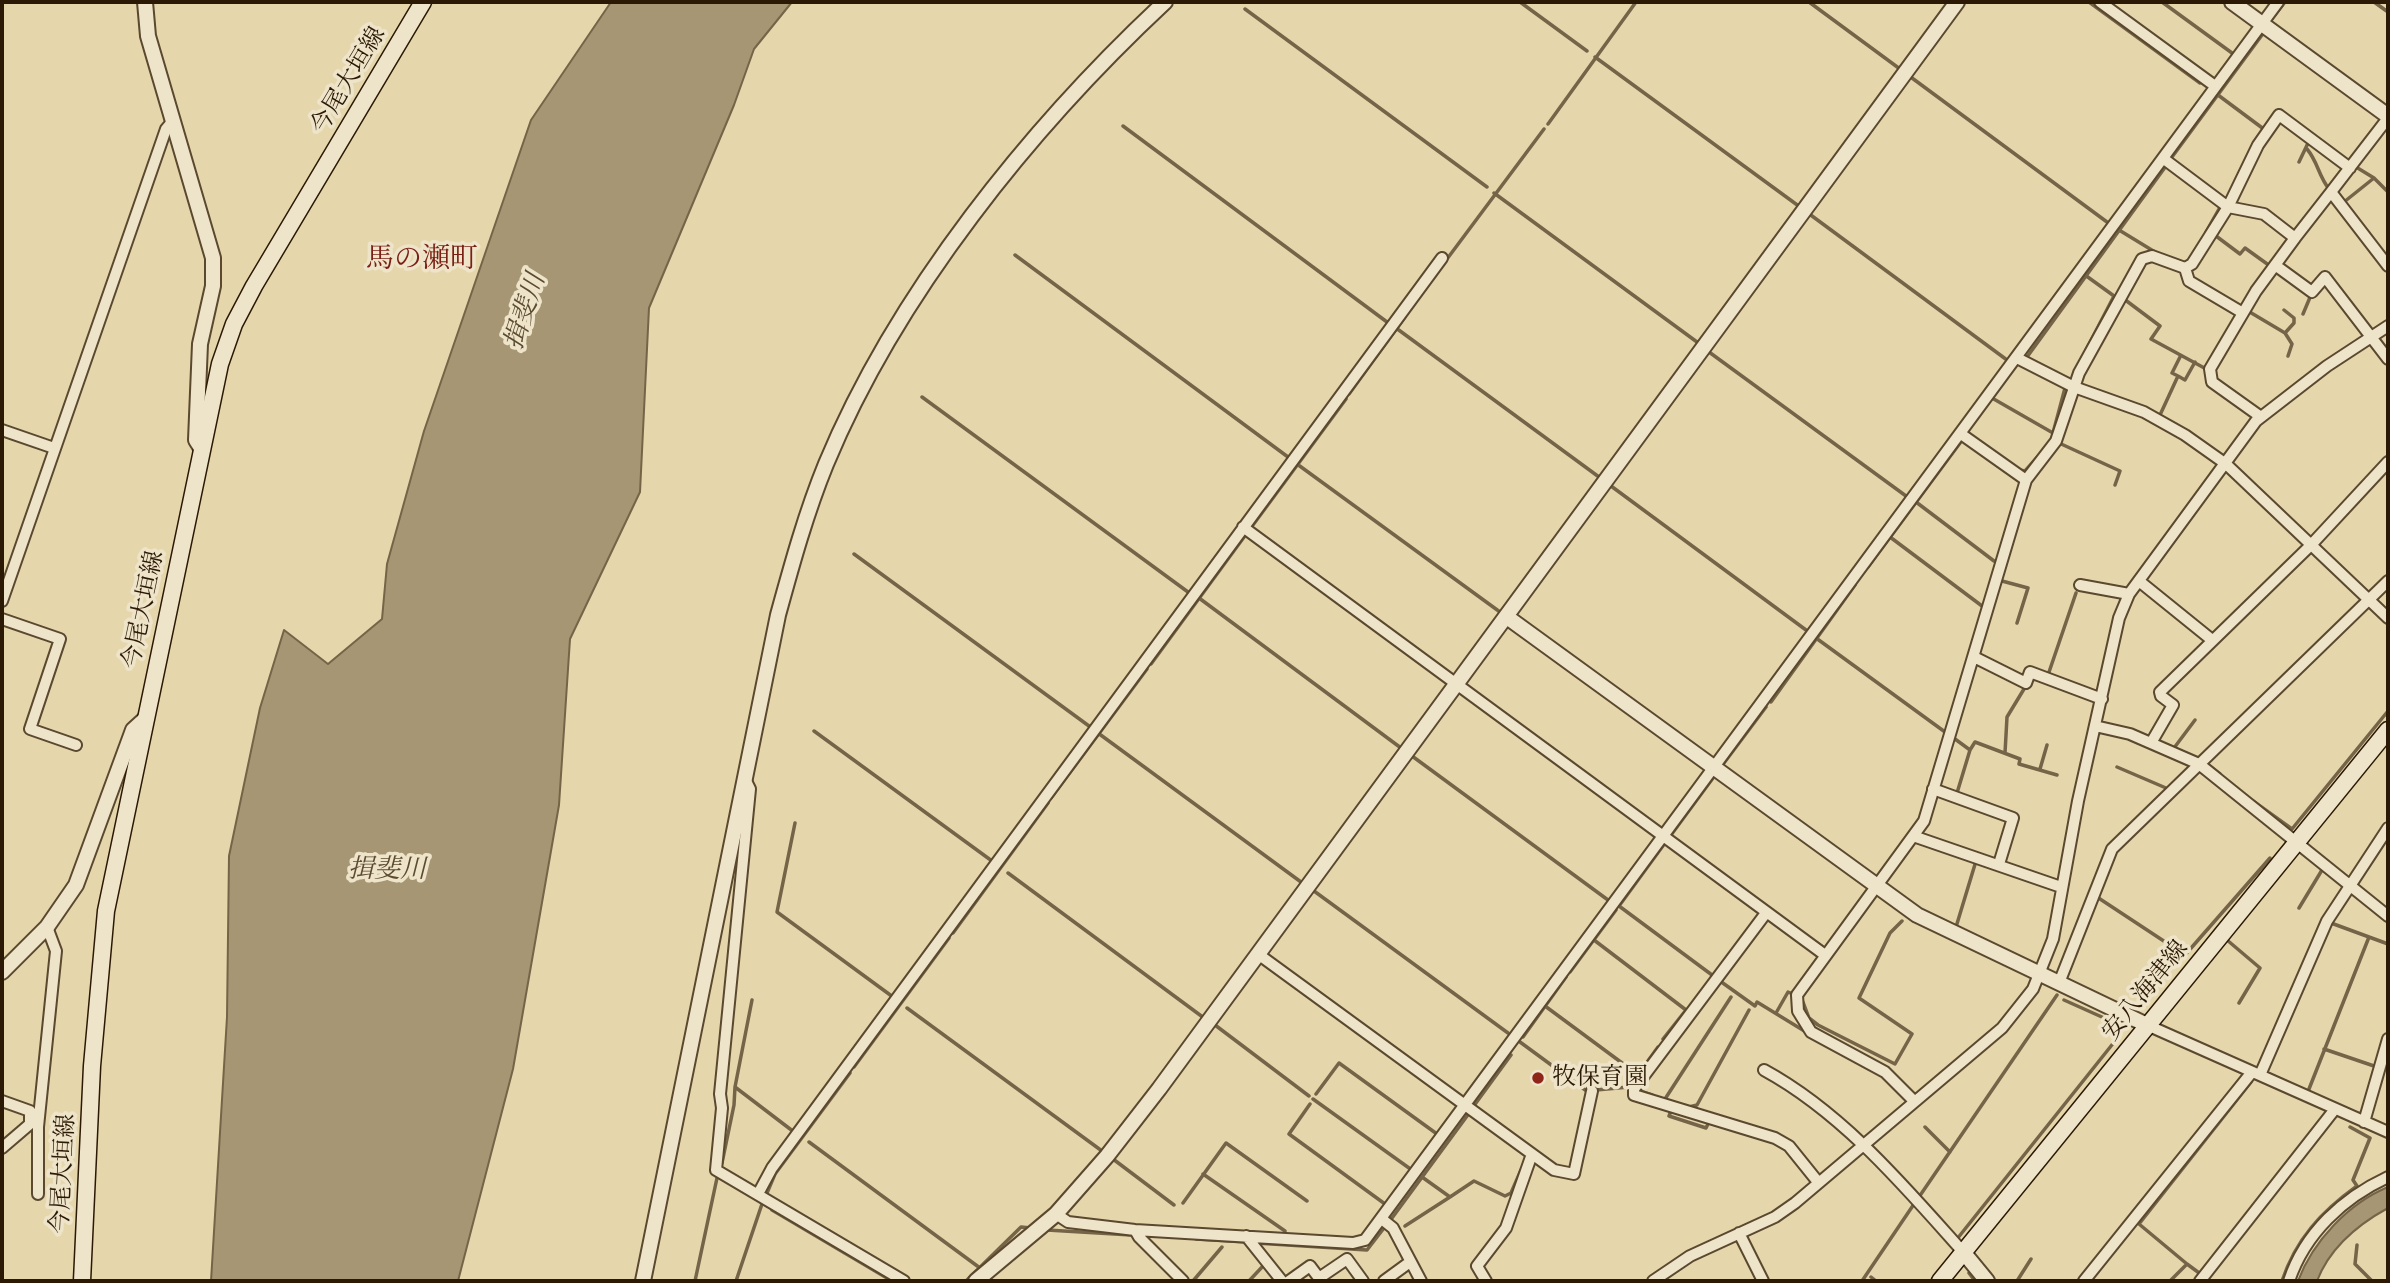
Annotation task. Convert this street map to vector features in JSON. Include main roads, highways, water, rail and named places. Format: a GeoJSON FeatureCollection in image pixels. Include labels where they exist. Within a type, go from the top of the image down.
{"type":"FeatureCollection","features":[{"type":"Feature","properties":{"kind":"main road","name":"今尾大垣線"},"geometry":{"type":"LineString","coordinates":[[82,1281],[102,950],[113,873],[220,364],[234,324],[423,2]]}},
{"type":"Feature","properties":{"kind":"main road","name":"安八海津線"},"geometry":{"type":"LineString","coordinates":[[1940,1281],[2388,730]]}},
{"type":"Feature","properties":{"kind":"water","name":"揖斐川"},"geometry":{"type":"Polygon","coordinates":[[[611,2],[792,2],[754,49],[734,105],[649,308],[640,492],[570,639],[559,805],[513,1069],[458,1281],[211,1281],[227,1017],[229,856],[260,708],[284,630],[328,664],[382,619],[387,564],[424,431],[531,120],[611,2]]]}},
{"type":"Feature","properties":{"kind":"water"},"geometry":{"type":"Polygon","coordinates":[[[2388,1187],[2388,1208],[2366,1222],[2337,1247],[2317,1281],[2298,1281],[2313,1252],[2334,1225],[2360,1203],[2388,1187]]]}},
{"type":"Feature","properties":{"kind":"waterway"},"geometry":{"type":"LineString","coordinates":[[1520,2],[1587,51]]}},
{"type":"Feature","properties":{"kind":"waterway"},"geometry":{"type":"LineString","coordinates":[[1548,124],[1636,2]]}},
{"type":"Feature","properties":{"kind":"waterway"},"geometry":{"type":"LineString","coordinates":[[1809,2],[1900,69]]}},
{"type":"Feature","properties":{"kind":"waterway"},"geometry":{"type":"LineString","coordinates":[[2089,2],[2200,83]]}},
{"type":"Feature","properties":{"kind":"waterway"},"geometry":{"type":"LineString","coordinates":[[2162,2],[2232,53]]}},
{"type":"Feature","properties":{"kind":"waterway"},"geometry":{"type":"LineString","coordinates":[[2271,20],[2285,2]]}},
{"type":"Feature","properties":{"kind":"waterway"},"geometry":{"type":"LineString","coordinates":[[2374,2],[2388,12]]}},
{"type":"Feature","properties":{"kind":"waterway"},"geometry":{"type":"LineString","coordinates":[[1245,9],[1487,187]]}},
{"type":"Feature","properties":{"kind":"waterway"},"geometry":{"type":"LineString","coordinates":[[2172,157],[2262,35]]}},
{"type":"Feature","properties":{"kind":"waterway"},"geometry":{"type":"LineString","coordinates":[[1595,57],[1800,207]]}},
{"type":"Feature","properties":{"kind":"waterway"},"geometry":{"type":"LineString","coordinates":[[1912,78],[2107,222]]}},
{"type":"Feature","properties":{"kind":"waterway"},"geometry":{"type":"LineString","coordinates":[[2218,95],[2265,130]]}},
{"type":"Feature","properties":{"kind":"waterway"},"geometry":{"type":"LineString","coordinates":[[1123,126],[1387,322]]}},
{"type":"Feature","properties":{"kind":"waterway"},"geometry":{"type":"LineString","coordinates":[[1447,259],[1544,129]]}},
{"type":"Feature","properties":{"kind":"waterway"},"geometry":{"type":"LineString","coordinates":[[2299,162],[2309,141]]}},
{"type":"Feature","properties":{"kind":"waterway"},"geometry":{"type":"LineString","coordinates":[[2307,149],[2329,189]]}},
{"type":"Feature","properties":{"kind":"waterway"},"geometry":{"type":"LineString","coordinates":[[2027,357],[2166,166]]}},
{"type":"Feature","properties":{"kind":"waterway"},"geometry":{"type":"LineString","coordinates":[[2356,167],[2374,178]]}},
{"type":"Feature","properties":{"kind":"waterway"},"geometry":{"type":"LineString","coordinates":[[2344,202],[2374,178],[2388,192]]}},
{"type":"Feature","properties":{"kind":"waterway"},"geometry":{"type":"LineString","coordinates":[[1494,193],[1697,342]]}},
{"type":"Feature","properties":{"kind":"waterway"},"geometry":{"type":"LineString","coordinates":[[2206,232],[2219,209]]}},
{"type":"Feature","properties":{"kind":"waterway"},"geometry":{"type":"LineString","coordinates":[[1808,213],[2007,360]]}},
{"type":"Feature","properties":{"kind":"waterway"},"geometry":{"type":"LineString","coordinates":[[2119,230],[2155,252]]}},
{"type":"Feature","properties":{"kind":"waterway"},"geometry":{"type":"LineString","coordinates":[[2216,236],[2240,254],[2245,248],[2270,266]]}},
{"type":"Feature","properties":{"kind":"waterway"},"geometry":{"type":"LineString","coordinates":[[1015,255],[1288,457]]}},
{"type":"Feature","properties":{"kind":"waterway"},"geometry":{"type":"LineString","coordinates":[[2085,275],[2114,296],[2086,350]]}},
{"type":"Feature","properties":{"kind":"waterway"},"geometry":{"type":"LineString","coordinates":[[2303,314],[2311,295]]}},
{"type":"Feature","properties":{"kind":"waterway"},"geometry":{"type":"LineString","coordinates":[[2124,299],[2160,326],[2151,339],[2208,370]]}},
{"type":"Feature","properties":{"kind":"waterway"},"geometry":{"type":"LineString","coordinates":[[2284,310],[2294,318],[2294,323],[2285,333]]}},
{"type":"Feature","properties":{"kind":"waterway"},"geometry":{"type":"LineString","coordinates":[[2248,311],[2285,333],[2292,344],[2288,356]]}},
{"type":"Feature","properties":{"kind":"waterway"},"geometry":{"type":"LineString","coordinates":[[1349,394],[1405,317]]}},
{"type":"Feature","properties":{"kind":"waterway"},"geometry":{"type":"LineString","coordinates":[[1396,328],[1599,477]]}},
{"type":"Feature","properties":{"kind":"waterway"},"geometry":{"type":"LineString","coordinates":[[1709,352],[1906,496]]}},
{"type":"Feature","properties":{"kind":"waterway"},"geometry":{"type":"LineString","coordinates":[[2160,415],[2178,376],[2172,373],[2180,357]]}},
{"type":"Feature","properties":{"kind":"waterway"},"geometry":{"type":"LineString","coordinates":[[2178,376],[2185,380],[2195,362]]}},
{"type":"Feature","properties":{"kind":"waterway"},"geometry":{"type":"LineString","coordinates":[[1992,398],[2053,433],[2065,388]]}},
{"type":"Feature","properties":{"kind":"waterway"},"geometry":{"type":"LineString","coordinates":[[922,397],[1188,592]]}},
{"type":"Feature","properties":{"kind":"waterway"},"geometry":{"type":"LineString","coordinates":[[1250,529],[1346,399]]}},
{"type":"Feature","properties":{"kind":"waterway"},"geometry":{"type":"LineString","coordinates":[[1868,567],[1963,439]]}},
{"type":"Feature","properties":{"kind":"waterway"},"geometry":{"type":"LineString","coordinates":[[2059,443],[2120,471],[2115,485]]}},
{"type":"Feature","properties":{"kind":"waterway"},"geometry":{"type":"LineString","coordinates":[[2019,470],[2025,471],[2041,453]]}},
{"type":"Feature","properties":{"kind":"waterway"},"geometry":{"type":"LineString","coordinates":[[1297,464],[1500,612]]}},
{"type":"Feature","properties":{"kind":"waterway"},"geometry":{"type":"LineString","coordinates":[[1611,486],[1806,630]]}},
{"type":"Feature","properties":{"kind":"waterway"},"geometry":{"type":"LineString","coordinates":[[1916,502],[1994,561]]}},
{"type":"Feature","properties":{"kind":"waterway"},"geometry":{"type":"LineString","coordinates":[[1151,664],[1247,533]]}},
{"type":"Feature","properties":{"kind":"waterway"},"geometry":{"type":"LineString","coordinates":[[1890,537],[1982,606]]}},
{"type":"Feature","properties":{"kind":"waterway"},"geometry":{"type":"LineString","coordinates":[[854,554],[1089,726]]}},
{"type":"Feature","properties":{"kind":"waterway"},"geometry":{"type":"LineString","coordinates":[[2002,581],[2028,588],[2017,623]]}},
{"type":"Feature","properties":{"kind":"waterway"},"geometry":{"type":"LineString","coordinates":[[1771,702],[1855,585]]}},
{"type":"Feature","properties":{"kind":"waterway"},"geometry":{"type":"LineString","coordinates":[[2048,675],[2076,593]]}},
{"type":"Feature","properties":{"kind":"waterway"},"geometry":{"type":"LineString","coordinates":[[1199,598],[1401,748]]}},
{"type":"Feature","properties":{"kind":"waterway"},"geometry":{"type":"LineString","coordinates":[[1816,638],[1945,732]]}},
{"type":"Feature","properties":{"kind":"waterway"},"geometry":{"type":"LineString","coordinates":[[1051,798],[1147,669]]}},
{"type":"Feature","properties":{"kind":"waterway"},"geometry":{"type":"LineString","coordinates":[[2005,753],[2007,717],[2024,689]]}},
{"type":"Feature","properties":{"kind":"waterway"},"geometry":{"type":"LineString","coordinates":[[1724,763],[1766,707]]}},
{"type":"Feature","properties":{"kind":"waterway"},"geometry":{"type":"LineString","coordinates":[[2253,801],[2292,829],[2388,711]]}},
{"type":"Feature","properties":{"kind":"waterway"},"geometry":{"type":"LineString","coordinates":[[2174,748],[2195,720]]}},
{"type":"Feature","properties":{"kind":"waterway"},"geometry":{"type":"LineString","coordinates":[[814,731],[992,861]]}},
{"type":"Feature","properties":{"kind":"waterway"},"geometry":{"type":"LineString","coordinates":[[1098,733],[1301,882]]}},
{"type":"Feature","properties":{"kind":"waterway"},"geometry":{"type":"LineString","coordinates":[[1955,739],[1970,750],[1957,793]]}},
{"type":"Feature","properties":{"kind":"waterway"},"geometry":{"type":"LineString","coordinates":[[1970,750],[1975,742],[2020,759],[2019,764],[2057,775]]}},
{"type":"Feature","properties":{"kind":"waterway"},"geometry":{"type":"LineString","coordinates":[[2040,769],[2047,745]]}},
{"type":"Feature","properties":{"kind":"waterway"},"geometry":{"type":"LineString","coordinates":[[1412,756],[1608,900]]}},
{"type":"Feature","properties":{"kind":"waterway"},"geometry":{"type":"LineString","coordinates":[[2206,763],[2220,774]]}},
{"type":"Feature","properties":{"kind":"waterway"},"geometry":{"type":"LineString","coordinates":[[2117,767],[2166,788]]}},
{"type":"Feature","properties":{"kind":"waterway"},"geometry":{"type":"LineString","coordinates":[[1671,835],[1713,778]]}},
{"type":"Feature","properties":{"kind":"waterway"},"geometry":{"type":"LineString","coordinates":[[953,933],[1048,803]]}},
{"type":"Feature","properties":{"kind":"waterway"},"geometry":{"type":"LineString","coordinates":[[795,823],[777,912],[893,997]]}},
{"type":"Feature","properties":{"kind":"waterway"},"geometry":{"type":"LineString","coordinates":[[1619,906],[1665,843]]}},
{"type":"Feature","properties":{"kind":"waterway"},"geometry":{"type":"LineString","coordinates":[[2097,897],[2185,955],[2270,858]]}},
{"type":"Feature","properties":{"kind":"waterway"},"geometry":{"type":"LineString","coordinates":[[1956,927],[1976,861]]}},
{"type":"Feature","properties":{"kind":"waterway"},"geometry":{"type":"LineString","coordinates":[[2299,908],[2322,870]]}},
{"type":"Feature","properties":{"kind":"waterway"},"geometry":{"type":"LineString","coordinates":[[1008,873],[1204,1018]]}},
{"type":"Feature","properties":{"kind":"waterway"},"geometry":{"type":"LineString","coordinates":[[1314,891],[1508,1033]]}},
{"type":"Feature","properties":{"kind":"waterway"},"geometry":{"type":"LineString","coordinates":[[1619,906],[1712,975]]}},
{"type":"Feature","properties":{"kind":"waterway"},"geometry":{"type":"LineString","coordinates":[[1570,972],[1616,910]]}},
{"type":"Feature","properties":{"kind":"waterway"},"geometry":{"type":"LineString","coordinates":[[1803,1002],[1809,1018],[1818,1025],[1895,1064],[1912,1034],[1859,998],[1890,933],[1902,921]]}},
{"type":"Feature","properties":{"kind":"waterway"},"geometry":{"type":"LineString","coordinates":[[2331,923],[2388,944]]}},
{"type":"Feature","properties":{"kind":"waterway"},"geometry":{"type":"LineString","coordinates":[[2309,1089],[2369,937]]}},
{"type":"Feature","properties":{"kind":"waterway"},"geometry":{"type":"LineString","coordinates":[[854,1067],[949,938]]}},
{"type":"Feature","properties":{"kind":"waterway"},"geometry":{"type":"LineString","coordinates":[[1594,940],[1686,1010],[1663,1039]]}},
{"type":"Feature","properties":{"kind":"waterway"},"geometry":{"type":"LineString","coordinates":[[2227,940],[2260,968],[2239,1003]]}},
{"type":"Feature","properties":{"kind":"waterway"},"geometry":{"type":"LineString","coordinates":[[1523,1037],[1566,977]]}},
{"type":"Feature","properties":{"kind":"waterway"},"geometry":{"type":"LineString","coordinates":[[1720,981],[1755,1006],[1757,1002],[1806,1032]]}},
{"type":"Feature","properties":{"kind":"waterway"},"geometry":{"type":"LineString","coordinates":[[1776,1013],[1788,992],[1793,994]]}},
{"type":"Feature","properties":{"kind":"waterway"},"geometry":{"type":"LineString","coordinates":[[1919,1197],[2057,995]]}},
{"type":"Feature","properties":{"kind":"waterway"},"geometry":{"type":"LineString","coordinates":[[1665,1099],[1731,997]]}},
{"type":"Feature","properties":{"kind":"waterway"},"geometry":{"type":"LineString","coordinates":[[735,1087],[752,1000]]}},
{"type":"Feature","properties":{"kind":"waterway"},"geometry":{"type":"LineString","coordinates":[[1957,1239],[2119,1036],[2113,1022],[2064,1000]]}},
{"type":"Feature","properties":{"kind":"waterway"},"geometry":{"type":"LineString","coordinates":[[1545,1006],[1637,1074]]}},
{"type":"Feature","properties":{"kind":"waterway"},"geometry":{"type":"LineString","coordinates":[[907,1008],[1102,1151]]}},
{"type":"Feature","properties":{"kind":"waterway"},"geometry":{"type":"LineString","coordinates":[[1689,1107],[1697,1105],[1749,1010]]}},
{"type":"Feature","properties":{"kind":"waterway"},"geometry":{"type":"LineString","coordinates":[[1215,1025],[1309,1096]]}},
{"type":"Feature","properties":{"kind":"waterway"},"geometry":{"type":"LineString","coordinates":[[1520,1042],[1588,1092]]}},
{"type":"Feature","properties":{"kind":"waterway"},"geometry":{"type":"LineString","coordinates":[[1596,1090],[1629,1087],[1658,1047]]}},
{"type":"Feature","properties":{"kind":"waterway"},"geometry":{"type":"LineString","coordinates":[[2324,1049],[2374,1066]]}},
{"type":"Feature","properties":{"kind":"waterway"},"geometry":{"type":"LineString","coordinates":[[1473,1107],[1511,1055]]}},
{"type":"Feature","properties":{"kind":"waterway"},"geometry":{"type":"LineString","coordinates":[[1316,1094],[1339,1063],[1437,1134]]}},
{"type":"Feature","properties":{"kind":"waterway"},"geometry":{"type":"LineString","coordinates":[[767,1193],[775,1174],[850,1073]]}},
{"type":"Feature","properties":{"kind":"waterway"},"geometry":{"type":"LineString","coordinates":[[2170,1281],[2187,1264],[2139,1224],[2251,1082]]}},
{"type":"Feature","properties":{"kind":"waterway"},"geometry":{"type":"LineString","coordinates":[[722,1163],[735,1087],[794,1132]]}},
{"type":"Feature","properties":{"kind":"waterway"},"geometry":{"type":"LineString","coordinates":[[1640,1091],[1652,1095]]}},
{"type":"Feature","properties":{"kind":"waterway"},"geometry":{"type":"LineString","coordinates":[[1313,1099],[1409,1168]]}},
{"type":"Feature","properties":{"kind":"waterway"},"geometry":{"type":"LineString","coordinates":[[1310,1104],[1289,1134],[1385,1204]]}},
{"type":"Feature","properties":{"kind":"waterway"},"geometry":{"type":"LineString","coordinates":[[1671,1111],[1669,1116],[1706,1128],[1709,1122]]}},
{"type":"Feature","properties":{"kind":"waterway"},"geometry":{"type":"LineString","coordinates":[[1392,1218],[1470,1112]]}},
{"type":"Feature","properties":{"kind":"waterway"},"geometry":{"type":"LineString","coordinates":[[1925,1127],[1950,1152]]}},
{"type":"Feature","properties":{"kind":"waterway"},"geometry":{"type":"LineString","coordinates":[[2282,1281],[2302,1239],[2321,1216],[2357,1186],[2353,1180],[2370,1138],[2350,1127]]}},
{"type":"Feature","properties":{"kind":"waterway"},"geometry":{"type":"LineString","coordinates":[[809,1142],[980,1268]]}},
{"type":"Feature","properties":{"kind":"waterway"},"geometry":{"type":"LineString","coordinates":[[1183,1203],[1226,1143],[1307,1201]]}},
{"type":"Feature","properties":{"kind":"waterway"},"geometry":{"type":"LineString","coordinates":[[1113,1159],[1174,1205]]}},
{"type":"Feature","properties":{"kind":"waterway"},"geometry":{"type":"LineString","coordinates":[[1422,1177],[1450,1197],[1474,1181],[1505,1196],[1511,1193],[1521,1170]]}},
{"type":"Feature","properties":{"kind":"waterway"},"geometry":{"type":"LineString","coordinates":[[1203,1174],[1285,1231]]}},
{"type":"Feature","properties":{"kind":"waterway"},"geometry":{"type":"LineString","coordinates":[[695,1281],[717,1178]]}},
{"type":"Feature","properties":{"kind":"waterway"},"geometry":{"type":"LineString","coordinates":[[1405,1226],[1450,1197]]}},
{"type":"Feature","properties":{"kind":"waterway"},"geometry":{"type":"LineString","coordinates":[[736,1281],[763,1201]]}},
{"type":"Feature","properties":{"kind":"waterway"},"geometry":{"type":"LineString","coordinates":[[1862,1281],[1914,1204]]}},
{"type":"Feature","properties":{"kind":"waterway"},"geometry":{"type":"LineString","coordinates":[[772,1210],[892,1281]]}},
{"type":"Feature","properties":{"kind":"waterway"},"geometry":{"type":"LineString","coordinates":[[966,1281],[1021,1227],[1031,1228]]}},
{"type":"Feature","properties":{"kind":"waterway"},"geometry":{"type":"LineString","coordinates":[[1256,1243],[1367,1250],[1384,1228]]}},
{"type":"Feature","properties":{"kind":"waterway"},"geometry":{"type":"LineString","coordinates":[[1047,1230],[1131,1235]]}},
{"type":"Feature","properties":{"kind":"waterway"},"geometry":{"type":"LineString","coordinates":[[1196,1239],[1246,1242]]}},
{"type":"Feature","properties":{"kind":"waterway"},"geometry":{"type":"LineString","coordinates":[[2357,1245],[2355,1264],[2372,1281]]}},
{"type":"Feature","properties":{"kind":"waterway"},"geometry":{"type":"LineString","coordinates":[[1193,1281],[1222,1247]]}},
{"type":"Feature","properties":{"kind":"waterway"},"geometry":{"type":"LineString","coordinates":[[2017,1281],[2031,1259]]}},
{"type":"Feature","properties":{"kind":"waterway"},"geometry":{"type":"LineString","coordinates":[[2187,1264],[2210,1281]]}},
{"type":"Feature","properties":{"kind":"waterway"},"geometry":{"type":"LineString","coordinates":[[1249,1281],[1263,1266]]}},
{"type":"Feature","properties":{"kind":"waterway"},"geometry":{"type":"LineString","coordinates":[[1969,1273],[1975,1281]]}},
{"type":"Feature","properties":{"kind":"waterway"},"geometry":{"type":"LineString","coordinates":[[1871,1277],[1876,1281]]}},
{"type":"Feature","properties":{"kind":"place","name":"牧保育園"},"geometry":{"type":"Point","coordinates":[1538,1078]}},
{"type":"Feature","properties":{"kind":"district","name":"馬の瀬町"},"geometry":{"type":"Point","coordinates":[422,260]}}]}
